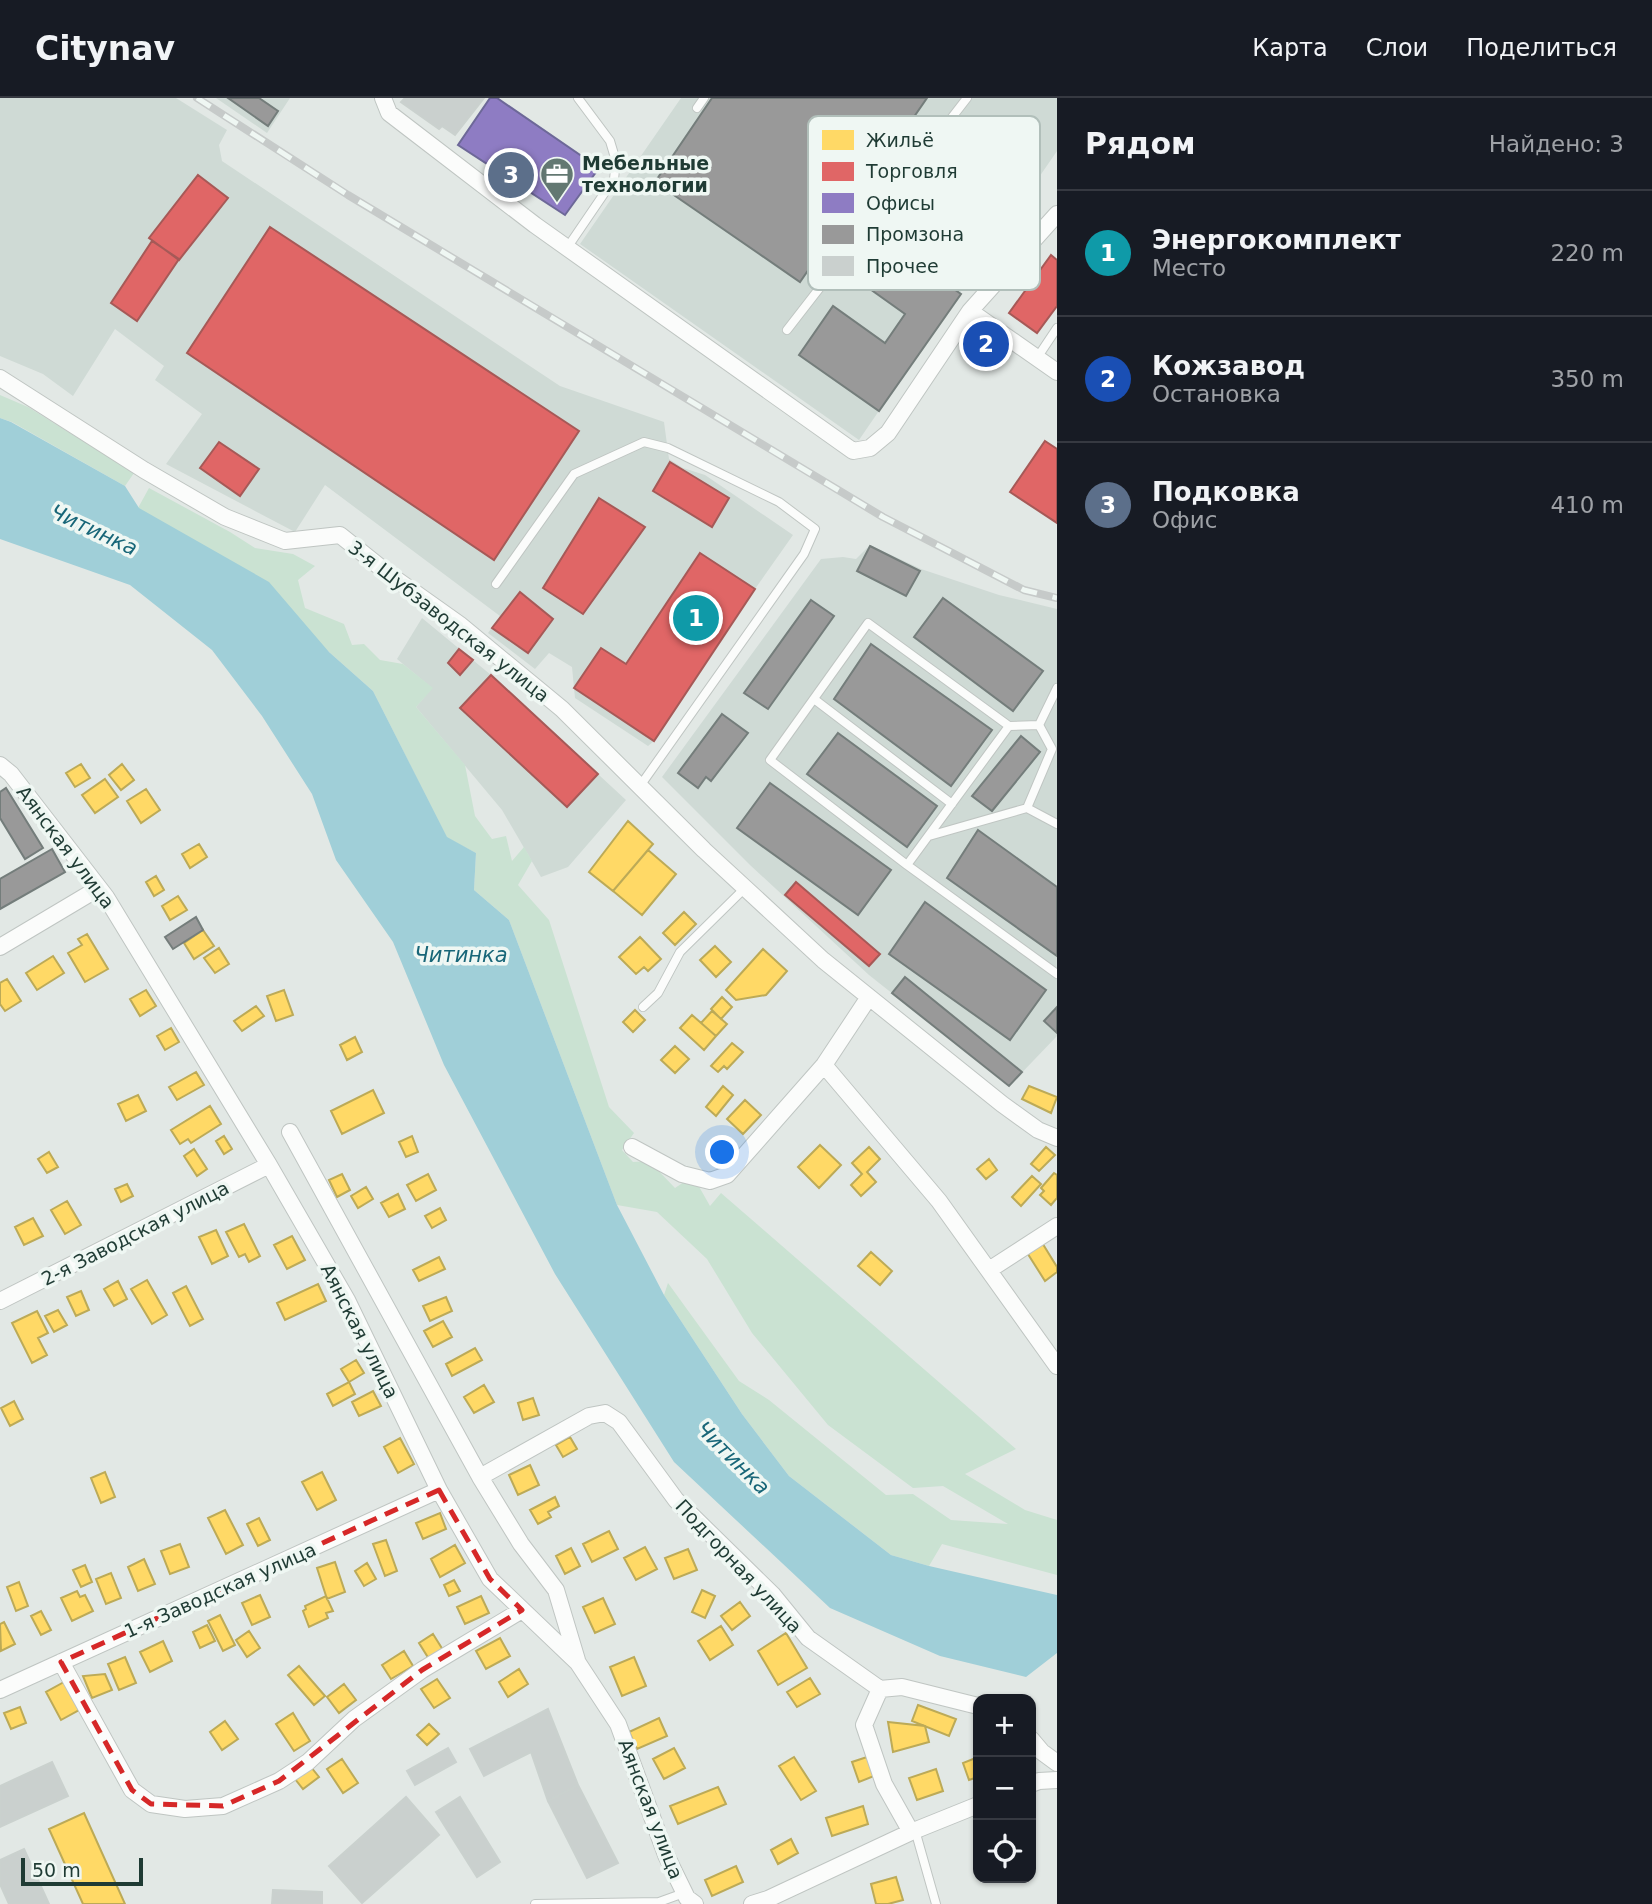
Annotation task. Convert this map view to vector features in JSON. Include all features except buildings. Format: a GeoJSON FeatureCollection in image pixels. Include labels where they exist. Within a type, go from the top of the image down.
{"type":"FeatureCollection","features":[{"type":"Feature","properties":{"kind":"street"},"geometry":{"type":"LineString","coordinates":[[383,98],[389,113],[567,248],[853,451],[870,449],[888,433],[970,311],[989,290]]}},
{"type":"Feature","properties":{"kind":"street"},"geometry":{"type":"LineString","coordinates":[[1040,233],[1057,214]]}},
{"type":"Feature","properties":{"kind":"street"},"geometry":{"type":"LineString","coordinates":[[970,311],[1057,372]]}},
{"type":"Feature","properties":{"kind":"street","name":"3-я Шубзаводская улица"},"geometry":{"type":"LineString","coordinates":[[0,378],[144,470],[225,517],[285,541],[340,535],[459,624],[551,701],[823,960],[1002,1104],[1038,1130],[1057,1138]]}},
{"type":"Feature","properties":{"kind":"street","name":"Аянская улица"},"geometry":{"type":"LineString","coordinates":[[0,765],[11,774],[99,888],[180,1017],[347,1300],[439,1490],[490,1579],[578,1663],[618,1724],[666,1855],[690,1898]]}},
{"type":"Feature","properties":{"kind":"street"},"geometry":{"type":"LineString","coordinates":[[0,947],[99,888]]}},
{"type":"Feature","properties":{"kind":"street"},"geometry":{"type":"LineString","coordinates":[[632,1147],[682,1174],[710,1181],[727,1175],[824,1065],[869,997]]}},
{"type":"Feature","properties":{"kind":"street"},"geometry":{"type":"LineString","coordinates":[[824,1065],[939,1201],[1057,1366]]}},
{"type":"Feature","properties":{"kind":"street"},"geometry":{"type":"LineString","coordinates":[[290,1132],[480,1477],[521,1544],[556,1590],[578,1663]]}},
{"type":"Feature","properties":{"kind":"street","name":"2-я Заводская улица"},"geometry":{"type":"LineString","coordinates":[[0,1301],[269,1165]]}},
{"type":"Feature","properties":{"kind":"street"},"geometry":{"type":"LineString","coordinates":[[989,1270],[1057,1226]]}},
{"type":"Feature","properties":{"kind":"street","name":"Подгорная улица"},"geometry":{"type":"LineString","coordinates":[[480,1477],[589,1416],[605,1413],[620,1422],[676,1500],[773,1595],[808,1638],[880,1689]]}},
{"type":"Feature","properties":{"kind":"street","name":"1-я Заводская улица"},"geometry":{"type":"LineString","coordinates":[[0,1690],[439,1490]]}},
{"type":"Feature","properties":{"kind":"street"},"geometry":{"type":"LineString","coordinates":[[61,1662],[132,1790],[151,1804],[185,1809],[223,1806],[279,1780],[308,1762],[355,1719],[422,1670],[523,1610]]}},
{"type":"Feature","properties":{"kind":"street"},"geometry":{"type":"LineString","coordinates":[[913,1831],[884,1784],[864,1726],[880,1689],[902,1687],[973,1705]]}},
{"type":"Feature","properties":{"kind":"street"},"geometry":{"type":"LineString","coordinates":[[1036,1745],[1057,1763]]}},
{"type":"Feature","properties":{"kind":"street"},"geometry":{"type":"LineString","coordinates":[[1036,1782],[1057,1780]]}},
{"type":"Feature","properties":{"kind":"street"},"geometry":{"type":"LineString","coordinates":[[752,1904],[913,1831],[973,1807]]}},
{"type":"Feature","properties":{"kind":"lane"},"geometry":{"type":"LineString","coordinates":[[567,248],[614,179],[616,161],[610,141],[578,98]]}},
{"type":"Feature","properties":{"kind":"lane"},"geometry":{"type":"LineString","coordinates":[[697,108],[704,98]]}},
{"type":"Feature","properties":{"kind":"lane"},"geometry":{"type":"LineString","coordinates":[[953,116],[967,98]]}},
{"type":"Feature","properties":{"kind":"lane"},"geometry":{"type":"LineString","coordinates":[[787,330],[818,290]]}},
{"type":"Feature","properties":{"kind":"lane"},"geometry":{"type":"LineString","coordinates":[[1037,358],[1057,328]]}},
{"type":"Feature","properties":{"kind":"lane"},"geometry":{"type":"LineString","coordinates":[[496,584],[574,474],[644,442],[668,448],[779,502],[815,529],[804,554],[640,786]]}},
{"type":"Feature","properties":{"kind":"lane"},"geometry":{"type":"LineString","coordinates":[[1039,725],[1010,726],[869,622],[770,760],[907,865],[1057,974]]}},
{"type":"Feature","properties":{"kind":"lane"},"geometry":{"type":"LineString","coordinates":[[1039,725],[1057,688]]}},
{"type":"Feature","properties":{"kind":"lane"},"geometry":{"type":"LineString","coordinates":[[814,699],[952,804]]}},
{"type":"Feature","properties":{"kind":"lane"},"geometry":{"type":"LineString","coordinates":[[1027,808],[1052,749],[1039,725]]}},
{"type":"Feature","properties":{"kind":"lane"},"geometry":{"type":"LineString","coordinates":[[907,865],[1010,726]]}},
{"type":"Feature","properties":{"kind":"lane"},"geometry":{"type":"LineString","coordinates":[[929,836],[1027,808],[1057,824]]}},
{"type":"Feature","properties":{"kind":"lane"},"geometry":{"type":"LineString","coordinates":[[643,1007],[658,993],[680,952],[745,888]]}},
{"type":"Feature","properties":{"kind":"lane"},"geometry":{"type":"LineString","coordinates":[[913,1831],[936,1904]]}},
{"type":"Feature","properties":{"kind":"lane"},"geometry":{"type":"LineString","coordinates":[[535,1904],[659,1902],[690,1898]]}},
{"type":"Feature","properties":{"kind":"highlighted area"},"geometry":{"type":"Polygon","coordinates":[[[439,1490],[490,1579],[522,1610],[422,1670],[279,1781],[223,1806],[151,1804],[132,1790],[61,1662],[439,1490]]]}},
{"type":"Feature","properties":{"kind":"shaded area"},"geometry":{"type":"Polygon","coordinates":[[[0,98],[176,98],[227,130],[219,145],[222,161],[560,386],[664,422],[669,459],[683,468],[705,475],[793,535],[654,741],[648,746],[575,698],[572,667],[549,653],[535,669],[488,633],[500,616],[325,485],[295,532],[166,464],[202,414],[155,380],[164,366],[115,329],[73,396],[43,374],[0,356],[0,98]]]}},
{"type":"Feature","properties":{"kind":"shaded area"},"geometry":{"type":"Polygon","coordinates":[[[216,98],[290,98],[267,133],[216,98]]]}},
{"type":"Feature","properties":{"kind":"shaded area"},"geometry":{"type":"Polygon","coordinates":[[[681,98],[1057,98],[1057,151],[1040,176],[1040,116],[808,116],[808,290],[962,290],[859,440],[580,244],[681,98]]]}},
{"type":"Feature","properties":{"kind":"shaded area"},"geometry":{"type":"Polygon","coordinates":[[[870,545],[921,569],[999,595],[1057,609],[1057,1036],[1009,1086],[869,975],[750,865],[662,777],[821,559],[856,559],[870,545]]]}},
{"type":"Feature","properties":{"kind":"shaded area"},"geometry":{"type":"Polygon","coordinates":[[[422,618],[491,675],[626,800],[568,867],[541,877],[502,810],[416,707],[432,688],[397,659],[422,618]]]}},
{"type":"Feature","properties":{"kind":"green space"},"geometry":{"type":"Polygon","coordinates":[[[0,395],[28,407],[134,473],[125,486],[12,422],[0,418],[0,395]]]}},
{"type":"Feature","properties":{"kind":"green space"},"geometry":{"type":"Polygon","coordinates":[[[149,488],[255,548],[293,554],[315,566],[298,580],[305,608],[344,624],[352,645],[364,644],[380,660],[403,664],[433,688],[416,707],[465,765],[475,816],[492,839],[506,836],[512,861],[524,847],[532,861],[518,885],[549,920],[609,1107],[634,1133],[622,1150],[633,1162],[649,1161],[675,1188],[693,1176],[710,1206],[721,1193],[1016,1449],[965,1474],[1025,1510],[1057,1520],[1057,1575],[942,1544],[929,1566],[891,1555],[789,1476],[742,1414],[664,1295],[668,1283],[739,1381],[769,1400],[886,1495],[913,1494],[951,1520],[1008,1524],[943,1486],[913,1488],[828,1425],[752,1333],[707,1259],[657,1212],[617,1205],[509,920],[474,890],[476,853],[447,838],[373,691],[329,652],[138,508],[149,488]]]}},
{"type":"Feature","properties":{"kind":"water","name":"Читинка"},"geometry":{"type":"Polygon","coordinates":[[[0,418],[125,486],[139,508],[269,582],[329,652],[373,691],[447,837],[476,853],[474,890],[509,920],[617,1205],[664,1295],[742,1414],[789,1476],[891,1555],[1057,1595],[1057,1653],[1026,1677],[940,1656],[830,1608],[674,1462],[555,1274],[444,1065],[393,942],[336,860],[312,794],[262,716],[212,650],[130,585],[0,539],[0,418]]]}},
{"type":"Feature","properties":{"kind":"railway"},"geometry":{"type":"LineString","coordinates":[[197,98],[348,195],[883,517],[1024,590],[1057,598]]}},
{"type":"Feature","properties":{"kind":"place","name":"Подковка"},"geometry":{"type":"Point","coordinates":[511,175]}},
{"type":"Feature","properties":{"kind":"place","name":"Мебельные технологии"},"geometry":{"type":"Point","coordinates":[557,204]}},
{"type":"Feature","properties":{"kind":"place","name":"Кожзавод"},"geometry":{"type":"Point","coordinates":[986,344]}},
{"type":"Feature","properties":{"kind":"place","name":"Энергокомплект"},"geometry":{"type":"Point","coordinates":[696,618]}}]}
